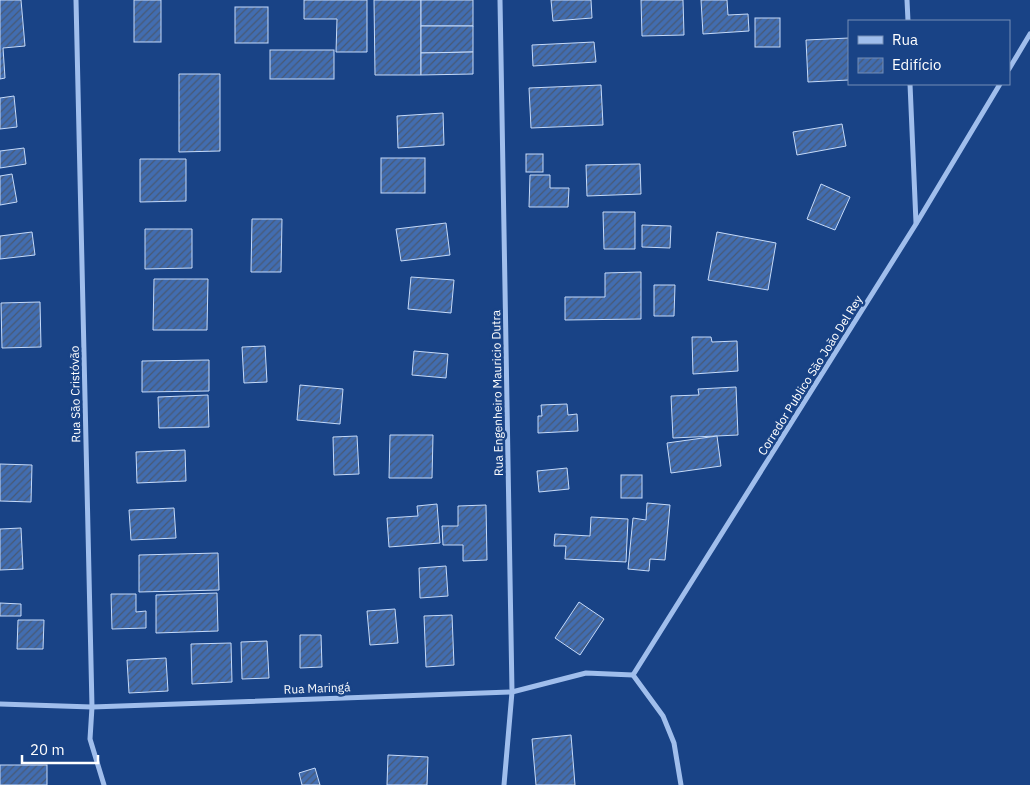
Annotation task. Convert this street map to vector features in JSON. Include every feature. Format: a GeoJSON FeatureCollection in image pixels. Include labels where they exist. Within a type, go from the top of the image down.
{"type":"FeatureCollection","features":[{"type":"Feature","properties":{"kind":"street","name":"Rua São Cristóvão"},"geometry":{"type":"LineString","coordinates":[[76,0],[92,707],[90,739],[104,785]]}},
{"type":"Feature","properties":{"kind":"street","name":"Rua Engenheiro Mauricio Dutra"},"geometry":{"type":"LineString","coordinates":[[500,0],[512,692],[504,785]]}},
{"type":"Feature","properties":{"kind":"street"},"geometry":{"type":"LineString","coordinates":[[907,0],[908,20]]}},
{"type":"Feature","properties":{"kind":"street"},"geometry":{"type":"LineString","coordinates":[[1010,67],[1030,34]]}},
{"type":"Feature","properties":{"kind":"street"},"geometry":{"type":"LineString","coordinates":[[910,85],[916,224]]}},
{"type":"Feature","properties":{"kind":"street","name":"Corredor Publico São João Del Rey"},"geometry":{"type":"LineString","coordinates":[[633,675],[916,224],[999,85]]}},
{"type":"Feature","properties":{"kind":"street","name":"Rua Maringá"},"geometry":{"type":"LineString","coordinates":[[0,704],[92,707],[512,692],[586,673],[633,675]]}},
{"type":"Feature","properties":{"kind":"street"},"geometry":{"type":"LineString","coordinates":[[633,675],[663,716],[674,744],[681,785]]}},
{"type":"Feature","properties":{"kind":"building"},"geometry":{"type":"Polygon","coordinates":[[[0,0],[21,0],[25,46],[3,48],[5,78],[0,79],[0,0]]]}},
{"type":"Feature","properties":{"kind":"building"},"geometry":{"type":"Polygon","coordinates":[[[134,0],[161,0],[161,42],[134,42],[134,0]]]}},
{"type":"Feature","properties":{"kind":"building"},"geometry":{"type":"Polygon","coordinates":[[[304,0],[367,0],[367,52],[336,52],[337,19],[304,19],[304,0]]]}},
{"type":"Feature","properties":{"kind":"building"},"geometry":{"type":"Polygon","coordinates":[[[374,0],[421,0],[421,75],[375,75],[374,0]]]}},
{"type":"Feature","properties":{"kind":"building"},"geometry":{"type":"Polygon","coordinates":[[[421,0],[473,0],[473,26],[421,26],[421,0]]]}},
{"type":"Feature","properties":{"kind":"building"},"geometry":{"type":"Polygon","coordinates":[[[551,0],[591,0],[592,18],[553,21],[551,0]]]}},
{"type":"Feature","properties":{"kind":"building"},"geometry":{"type":"Polygon","coordinates":[[[641,0],[683,0],[684,35],[642,36],[641,0]]]}},
{"type":"Feature","properties":{"kind":"building"},"geometry":{"type":"Polygon","coordinates":[[[701,0],[727,0],[728,15],[748,14],[749,31],[703,34],[701,0]]]}},
{"type":"Feature","properties":{"kind":"building"},"geometry":{"type":"Polygon","coordinates":[[[235,7],[268,7],[268,43],[235,43],[235,7]]]}},
{"type":"Feature","properties":{"kind":"building"},"geometry":{"type":"Polygon","coordinates":[[[755,18],[780,18],[780,47],[755,47],[755,18]]]}},
{"type":"Feature","properties":{"kind":"building"},"geometry":{"type":"Polygon","coordinates":[[[421,26],[473,26],[473,52],[421,53],[421,26]]]}},
{"type":"Feature","properties":{"kind":"building"},"geometry":{"type":"Polygon","coordinates":[[[848,38],[848,80],[808,82],[806,40],[848,38]]]}},
{"type":"Feature","properties":{"kind":"building"},"geometry":{"type":"Polygon","coordinates":[[[594,42],[596,62],[533,66],[532,45],[594,42]]]}},
{"type":"Feature","properties":{"kind":"building"},"geometry":{"type":"Polygon","coordinates":[[[270,50],[334,50],[334,79],[270,79],[270,50]]]}},
{"type":"Feature","properties":{"kind":"building"},"geometry":{"type":"Polygon","coordinates":[[[473,52],[473,74],[421,75],[421,53],[473,52]]]}},
{"type":"Feature","properties":{"kind":"building"},"geometry":{"type":"Polygon","coordinates":[[[179,74],[220,74],[220,151],[179,152],[179,74]]]}},
{"type":"Feature","properties":{"kind":"building"},"geometry":{"type":"Polygon","coordinates":[[[601,85],[603,125],[531,128],[529,88],[601,85]]]}},
{"type":"Feature","properties":{"kind":"building"},"geometry":{"type":"Polygon","coordinates":[[[14,96],[17,127],[0,129],[0,98],[14,96]]]}},
{"type":"Feature","properties":{"kind":"building"},"geometry":{"type":"Polygon","coordinates":[[[443,113],[444,145],[398,148],[397,116],[443,113]]]}},
{"type":"Feature","properties":{"kind":"building"},"geometry":{"type":"Polygon","coordinates":[[[842,124],[846,146],[797,155],[793,132],[842,124]]]}},
{"type":"Feature","properties":{"kind":"building"},"geometry":{"type":"Polygon","coordinates":[[[24,148],[26,164],[0,168],[0,151],[24,148]]]}},
{"type":"Feature","properties":{"kind":"building"},"geometry":{"type":"Polygon","coordinates":[[[526,154],[543,154],[543,172],[526,172],[526,154]]]}},
{"type":"Feature","properties":{"kind":"building"},"geometry":{"type":"Polygon","coordinates":[[[381,158],[425,158],[425,193],[381,193],[381,158]]]}},
{"type":"Feature","properties":{"kind":"building"},"geometry":{"type":"Polygon","coordinates":[[[140,159],[186,159],[186,201],[140,202],[140,159]]]}},
{"type":"Feature","properties":{"kind":"building"},"geometry":{"type":"Polygon","coordinates":[[[640,164],[641,194],[587,196],[586,165],[640,164]]]}},
{"type":"Feature","properties":{"kind":"building"},"geometry":{"type":"Polygon","coordinates":[[[12,174],[17,202],[0,205],[0,176],[12,174]]]}},
{"type":"Feature","properties":{"kind":"building"},"geometry":{"type":"Polygon","coordinates":[[[530,175],[550,175],[550,188],[569,188],[568,207],[529,207],[530,175]]]}},
{"type":"Feature","properties":{"kind":"building"},"geometry":{"type":"Polygon","coordinates":[[[821,184],[850,197],[835,230],[807,219],[821,184]]]}},
{"type":"Feature","properties":{"kind":"building"},"geometry":{"type":"Polygon","coordinates":[[[603,212],[635,212],[635,249],[604,249],[603,212]]]}},
{"type":"Feature","properties":{"kind":"building"},"geometry":{"type":"Polygon","coordinates":[[[252,219],[282,219],[281,272],[251,272],[252,219]]]}},
{"type":"Feature","properties":{"kind":"building"},"geometry":{"type":"Polygon","coordinates":[[[446,223],[450,255],[401,261],[396,229],[446,223]]]}},
{"type":"Feature","properties":{"kind":"building"},"geometry":{"type":"Polygon","coordinates":[[[642,225],[671,226],[670,248],[642,247],[642,225]]]}},
{"type":"Feature","properties":{"kind":"building"},"geometry":{"type":"Polygon","coordinates":[[[145,229],[192,229],[192,268],[145,269],[145,229]]]}},
{"type":"Feature","properties":{"kind":"building"},"geometry":{"type":"Polygon","coordinates":[[[32,232],[35,255],[0,259],[0,236],[32,232]]]}},
{"type":"Feature","properties":{"kind":"building"},"geometry":{"type":"Polygon","coordinates":[[[717,232],[776,243],[768,290],[708,280],[717,232]]]}},
{"type":"Feature","properties":{"kind":"building"},"geometry":{"type":"Polygon","coordinates":[[[641,272],[641,319],[565,320],[565,297],[605,297],[605,273],[641,272]]]}},
{"type":"Feature","properties":{"kind":"building"},"geometry":{"type":"Polygon","coordinates":[[[411,277],[454,280],[451,313],[408,309],[411,277]]]}},
{"type":"Feature","properties":{"kind":"building"},"geometry":{"type":"Polygon","coordinates":[[[154,279],[208,279],[207,330],[153,330],[154,279]]]}},
{"type":"Feature","properties":{"kind":"building"},"geometry":{"type":"Polygon","coordinates":[[[654,285],[675,285],[674,316],[654,316],[654,285]]]}},
{"type":"Feature","properties":{"kind":"building"},"geometry":{"type":"Polygon","coordinates":[[[40,302],[41,347],[2,348],[1,303],[40,302]]]}},
{"type":"Feature","properties":{"kind":"building"},"geometry":{"type":"Polygon","coordinates":[[[692,337],[711,337],[712,342],[737,341],[738,371],[693,374],[692,337]]]}},
{"type":"Feature","properties":{"kind":"building"},"geometry":{"type":"Polygon","coordinates":[[[265,346],[267,382],[244,383],[242,347],[265,346]]]}},
{"type":"Feature","properties":{"kind":"building"},"geometry":{"type":"Polygon","coordinates":[[[414,351],[448,354],[446,378],[412,375],[414,351]]]}},
{"type":"Feature","properties":{"kind":"building"},"geometry":{"type":"Polygon","coordinates":[[[209,360],[209,391],[142,392],[142,361],[209,360]]]}},
{"type":"Feature","properties":{"kind":"building"},"geometry":{"type":"Polygon","coordinates":[[[300,385],[343,389],[340,424],[297,420],[300,385]]]}},
{"type":"Feature","properties":{"kind":"building"},"geometry":{"type":"Polygon","coordinates":[[[736,387],[738,435],[673,438],[671,396],[699,395],[698,389],[736,387]]]}},
{"type":"Feature","properties":{"kind":"building"},"geometry":{"type":"Polygon","coordinates":[[[208,395],[209,427],[159,428],[158,397],[208,395]]]}},
{"type":"Feature","properties":{"kind":"building"},"geometry":{"type":"Polygon","coordinates":[[[567,404],[568,415],[577,414],[578,431],[538,433],[538,416],[542,416],[541,405],[567,404]]]}},
{"type":"Feature","properties":{"kind":"building"},"geometry":{"type":"Polygon","coordinates":[[[390,435],[433,435],[432,478],[389,478],[390,435]]]}},
{"type":"Feature","properties":{"kind":"building"},"geometry":{"type":"Polygon","coordinates":[[[357,436],[359,474],[334,475],[333,437],[357,436]]]}},
{"type":"Feature","properties":{"kind":"building"},"geometry":{"type":"Polygon","coordinates":[[[717,436],[721,466],[671,473],[667,443],[717,436]]]}},
{"type":"Feature","properties":{"kind":"building"},"geometry":{"type":"Polygon","coordinates":[[[185,450],[186,481],[137,483],[136,452],[185,450]]]}},
{"type":"Feature","properties":{"kind":"building"},"geometry":{"type":"Polygon","coordinates":[[[0,464],[32,465],[31,502],[0,501],[0,464]]]}},
{"type":"Feature","properties":{"kind":"building"},"geometry":{"type":"Polygon","coordinates":[[[567,468],[569,489],[539,492],[537,471],[567,468]]]}},
{"type":"Feature","properties":{"kind":"building"},"geometry":{"type":"Polygon","coordinates":[[[621,475],[642,475],[642,498],[621,498],[621,475]]]}},
{"type":"Feature","properties":{"kind":"building"},"geometry":{"type":"Polygon","coordinates":[[[647,503],[670,505],[665,560],[650,559],[649,571],[628,569],[633,518],[646,520],[647,503]]]}},
{"type":"Feature","properties":{"kind":"building"},"geometry":{"type":"Polygon","coordinates":[[[437,504],[440,543],[389,547],[387,518],[418,516],[417,506],[437,504]]]}},
{"type":"Feature","properties":{"kind":"building"},"geometry":{"type":"Polygon","coordinates":[[[486,505],[487,560],[463,561],[463,545],[443,545],[442,526],[458,526],[458,506],[486,505]]]}},
{"type":"Feature","properties":{"kind":"building"},"geometry":{"type":"Polygon","coordinates":[[[174,508],[176,538],[131,540],[129,510],[174,508]]]}},
{"type":"Feature","properties":{"kind":"building"},"geometry":{"type":"Polygon","coordinates":[[[591,517],[628,519],[626,562],[565,559],[566,546],[554,546],[555,534],[590,536],[591,517]]]}},
{"type":"Feature","properties":{"kind":"building"},"geometry":{"type":"Polygon","coordinates":[[[21,528],[23,569],[0,570],[0,529],[21,528]]]}},
{"type":"Feature","properties":{"kind":"building"},"geometry":{"type":"Polygon","coordinates":[[[218,553],[219,590],[139,592],[139,555],[218,553]]]}},
{"type":"Feature","properties":{"kind":"building"},"geometry":{"type":"Polygon","coordinates":[[[446,566],[448,596],[420,598],[419,568],[446,566]]]}},
{"type":"Feature","properties":{"kind":"building"},"geometry":{"type":"Polygon","coordinates":[[[217,593],[218,631],[156,633],[156,595],[217,593]]]}},
{"type":"Feature","properties":{"kind":"building"},"geometry":{"type":"Polygon","coordinates":[[[111,594],[136,594],[136,612],[146,611],[146,628],[112,629],[111,594]]]}},
{"type":"Feature","properties":{"kind":"building"},"geometry":{"type":"Polygon","coordinates":[[[579,602],[604,619],[580,655],[555,638],[579,602]]]}},
{"type":"Feature","properties":{"kind":"building"},"geometry":{"type":"Polygon","coordinates":[[[0,603],[21,604],[21,616],[0,616],[0,603]]]}},
{"type":"Feature","properties":{"kind":"building"},"geometry":{"type":"Polygon","coordinates":[[[395,609],[398,643],[370,645],[367,611],[395,609]]]}},
{"type":"Feature","properties":{"kind":"building"},"geometry":{"type":"Polygon","coordinates":[[[452,615],[454,665],[426,667],[424,616],[452,615]]]}},
{"type":"Feature","properties":{"kind":"building"},"geometry":{"type":"Polygon","coordinates":[[[18,620],[44,620],[43,649],[17,649],[18,620]]]}},
{"type":"Feature","properties":{"kind":"building"},"geometry":{"type":"Polygon","coordinates":[[[300,635],[321,635],[322,667],[300,668],[300,635]]]}},
{"type":"Feature","properties":{"kind":"building"},"geometry":{"type":"Polygon","coordinates":[[[267,641],[269,678],[242,679],[241,642],[267,641]]]}},
{"type":"Feature","properties":{"kind":"building"},"geometry":{"type":"Polygon","coordinates":[[[231,643],[232,682],[192,684],[191,644],[231,643]]]}},
{"type":"Feature","properties":{"kind":"building"},"geometry":{"type":"Polygon","coordinates":[[[166,658],[168,691],[129,693],[127,660],[166,658]]]}},
{"type":"Feature","properties":{"kind":"building"},"geometry":{"type":"Polygon","coordinates":[[[571,735],[575,785],[536,785],[532,739],[571,735]]]}},
{"type":"Feature","properties":{"kind":"building"},"geometry":{"type":"Polygon","coordinates":[[[388,755],[428,757],[427,785],[387,785],[388,755]]]}},
{"type":"Feature","properties":{"kind":"building"},"geometry":{"type":"Polygon","coordinates":[[[0,765],[47,765],[47,785],[0,785],[0,765]]]}},
{"type":"Feature","properties":{"kind":"building"},"geometry":{"type":"Polygon","coordinates":[[[315,768],[320,785],[302,785],[299,773],[315,768]]]}}]}
